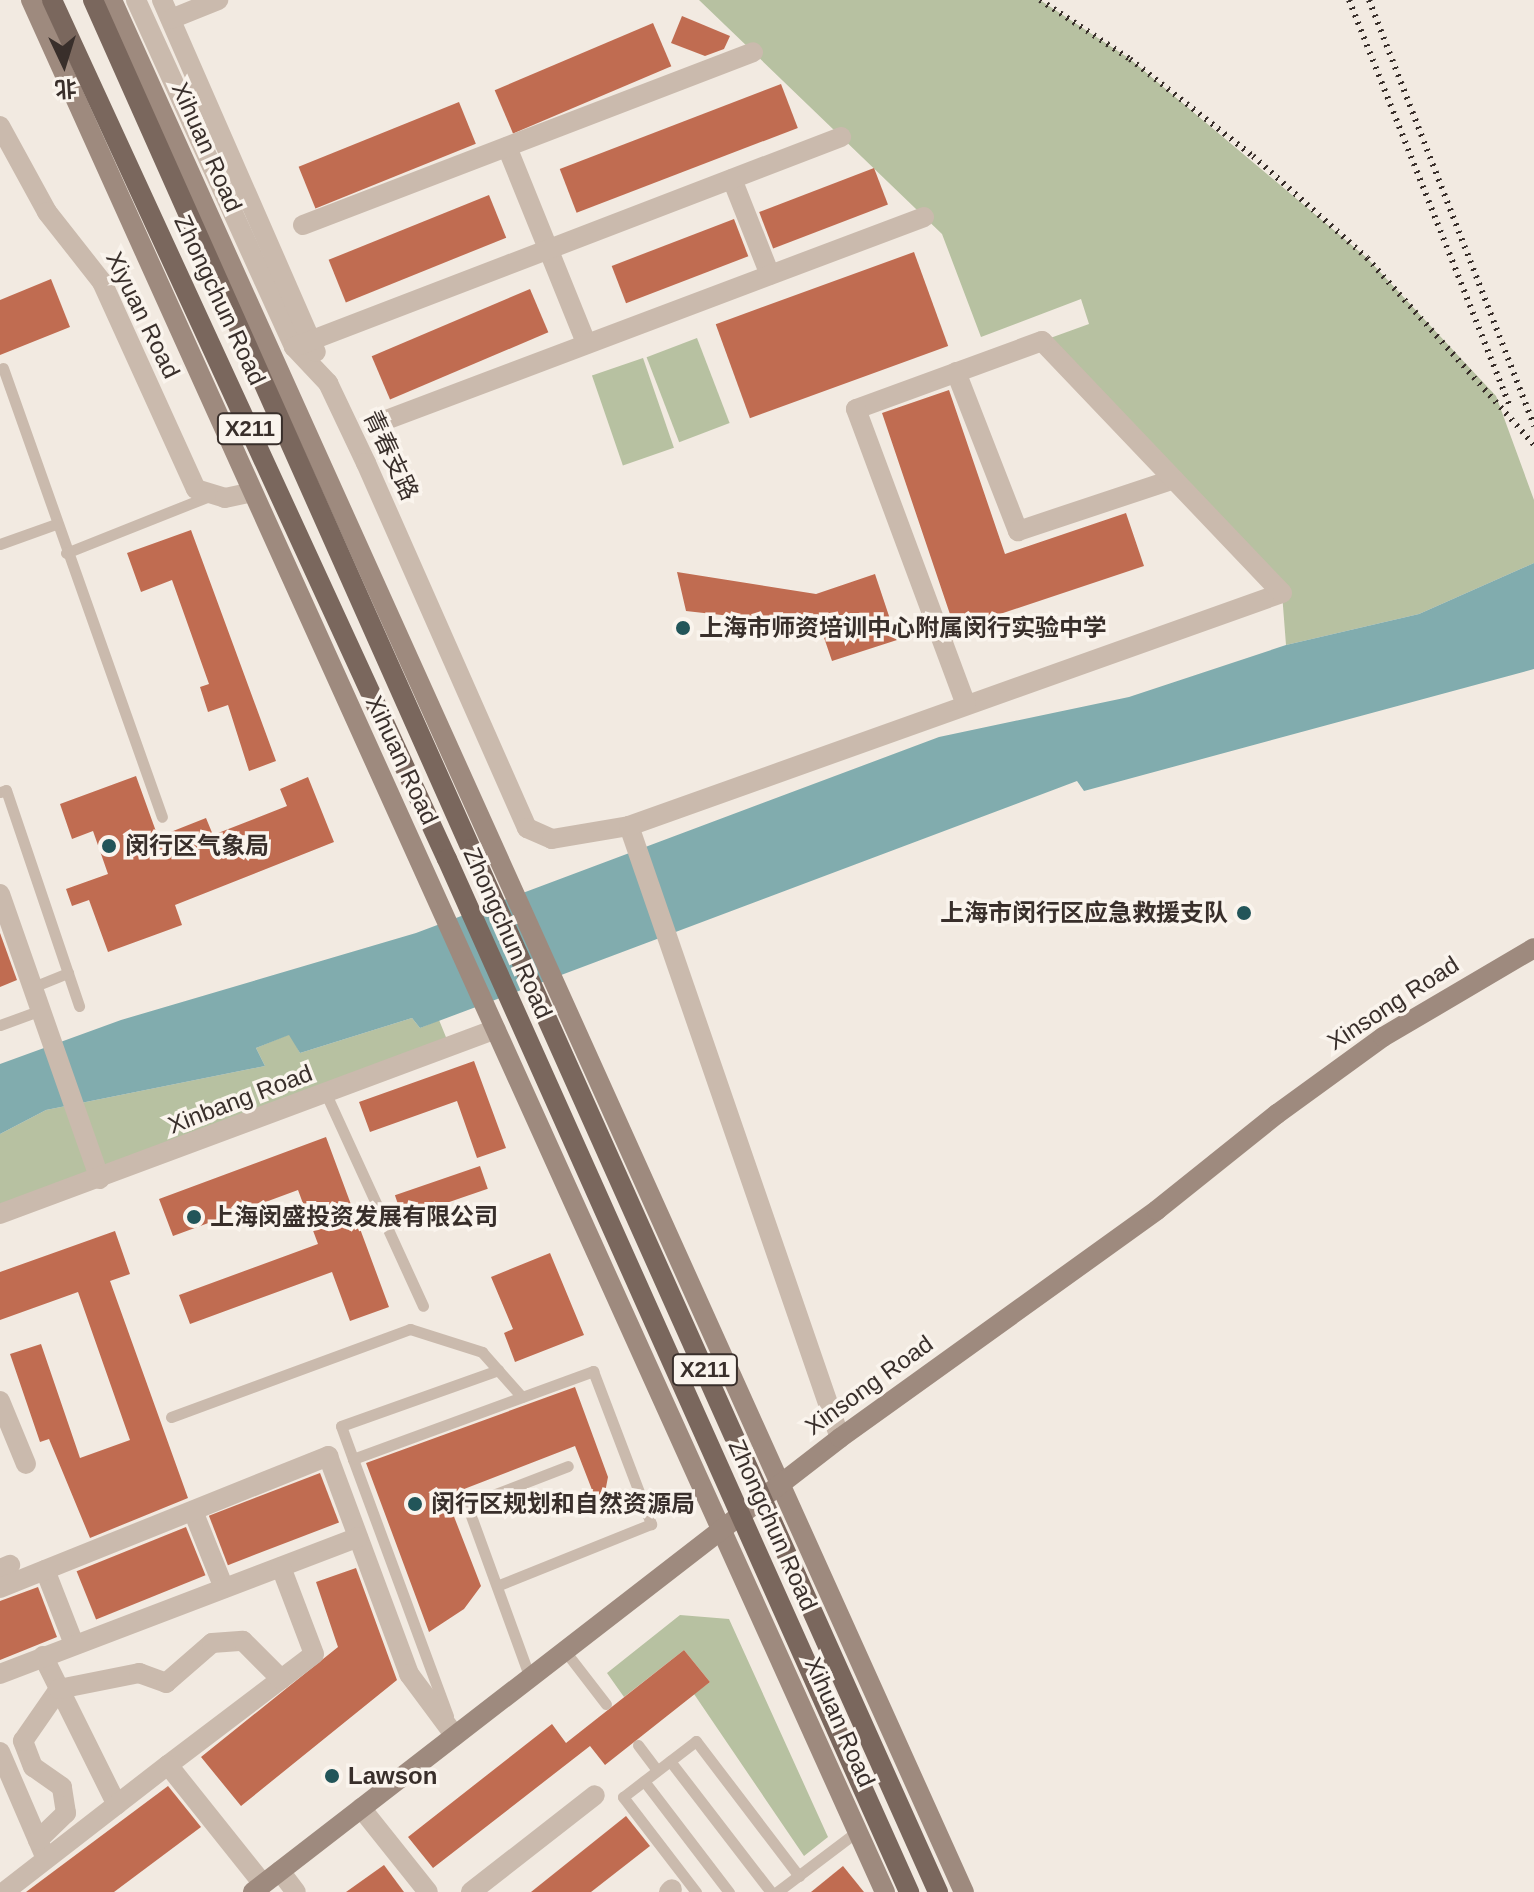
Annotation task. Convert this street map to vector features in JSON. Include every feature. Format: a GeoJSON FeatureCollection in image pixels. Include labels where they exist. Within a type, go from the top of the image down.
{"type":"FeatureCollection","features":[{"type":"Feature","properties":{"kind":"main road","name":"Xihuan Road"},"geometry":{"type":"LineString","coordinates":[[31,0],[249,493],[726,1526],[885,1892]]}},
{"type":"Feature","properties":{"kind":"main road","name":"Zhongchun Road"},"geometry":{"type":"LineString","coordinates":[[52,0],[447,859],[909,1892]]}},
{"type":"Feature","properties":{"kind":"main road","name":"Zhongchun Road"},"geometry":{"type":"LineString","coordinates":[[93,0],[938,1892]]}},
{"type":"Feature","properties":{"kind":"main road","name":"Xihuan Road"},"geometry":{"type":"LineString","coordinates":[[112,0],[964,1892]]}},
{"type":"Feature","properties":{"kind":"main road","name":"Xinsong Road"},"geometry":{"type":"LineString","coordinates":[[258,1888],[780,1483],[1383,1037],[1534,948]]}},
{"type":"Feature","properties":{"kind":"street","name":"青春支路"},"geometry":{"type":"LineString","coordinates":[[136,0],[303,344],[328,383],[527,828],[552,839],[632,835],[966,704],[1282,593],[1174,479]]}},
{"type":"Feature","properties":{"kind":"street"},"geometry":{"type":"LineString","coordinates":[[162,0],[303,344],[841,137]]}},
{"type":"Feature","properties":{"kind":"street"},"geometry":{"type":"LineString","coordinates":[[171,19],[218,0]]}},
{"type":"Feature","properties":{"kind":"street"},"geometry":{"type":"LineString","coordinates":[[303,225],[753,52]]}},
{"type":"Feature","properties":{"kind":"street","name":"Xiyuan Road"},"geometry":{"type":"LineString","coordinates":[[0,126],[5,150],[47,212],[102,282],[196,489],[207,497]]}},
{"type":"Feature","properties":{"kind":"street"},"geometry":{"type":"LineString","coordinates":[[507,147],[586,343]]}},
{"type":"Feature","properties":{"kind":"street"},"geometry":{"type":"LineString","coordinates":[[732,179],[770,275]]}},
{"type":"Feature","properties":{"kind":"street"},"geometry":{"type":"LineString","coordinates":[[386,420],[924,217]]}},
{"type":"Feature","properties":{"kind":"street"},"geometry":{"type":"LineString","coordinates":[[956,372],[1018,531],[1174,479],[1042,341],[956,372],[856,409],[966,704]]}},
{"type":"Feature","properties":{"kind":"street"},"geometry":{"type":"LineString","coordinates":[[207,497],[249,493]]}},
{"type":"Feature","properties":{"kind":"street"},"geometry":{"type":"LineString","coordinates":[[632,835],[840,1438]]}},
{"type":"Feature","properties":{"kind":"street"},"geometry":{"type":"LineString","coordinates":[[0,894],[100,1179]]}},
{"type":"Feature","properties":{"kind":"street","name":"Xinbang Road"},"geometry":{"type":"LineString","coordinates":[[0,1214],[326,1094],[494,1023]]}},
{"type":"Feature","properties":{"kind":"street"},"geometry":{"type":"LineString","coordinates":[[0,1401],[26,1464]]}},
{"type":"Feature","properties":{"kind":"street"},"geometry":{"type":"LineString","coordinates":[[0,1588],[328,1456],[409,1674],[455,1736]]}},
{"type":"Feature","properties":{"kind":"street"},"geometry":{"type":"LineString","coordinates":[[193,1511],[224,1588]]}},
{"type":"Feature","properties":{"kind":"street"},"geometry":{"type":"LineString","coordinates":[[0,1674],[358,1537]]}},
{"type":"Feature","properties":{"kind":"street"},"geometry":{"type":"LineString","coordinates":[[4,1892],[314,1654],[281,1567]]}},
{"type":"Feature","properties":{"kind":"street"},"geometry":{"type":"LineString","coordinates":[[45,1570],[74,1644]]}},
{"type":"Feature","properties":{"kind":"street"},"geometry":{"type":"LineString","coordinates":[[38,1840],[66,1813],[62,1787],[33,1767],[23,1741],[31,1719],[59,1689],[139,1673],[166,1683],[212,1643],[243,1641],[281,1679]]}},
{"type":"Feature","properties":{"kind":"street"},"geometry":{"type":"LineString","coordinates":[[43,1656],[117,1805]]}},
{"type":"Feature","properties":{"kind":"street"},"geometry":{"type":"LineString","coordinates":[[0,1752],[46,1860]]}},
{"type":"Feature","properties":{"kind":"street"},"geometry":{"type":"LineString","coordinates":[[168,1765],[258,1888]]}},
{"type":"Feature","properties":{"kind":"street"},"geometry":{"type":"LineString","coordinates":[[471,1892],[595,1795]]}},
{"type":"Feature","properties":{"kind":"street"},"geometry":{"type":"LineString","coordinates":[[361,1808],[428,1892]]}},
{"type":"Feature","properties":{"kind":"street"},"geometry":{"type":"LineString","coordinates":[[280,1871],[296,1892]]}},
{"type":"Feature","properties":{"kind":"lane"},"geometry":{"type":"LineString","coordinates":[[3,368],[162,817]]}},
{"type":"Feature","properties":{"kind":"lane"},"geometry":{"type":"LineString","coordinates":[[66,553],[207,497]]}},
{"type":"Feature","properties":{"kind":"lane"},"geometry":{"type":"LineString","coordinates":[[0,544],[56,524]]}},
{"type":"Feature","properties":{"kind":"lane"},"geometry":{"type":"LineString","coordinates":[[0,792],[6,790],[79,1006]]}},
{"type":"Feature","properties":{"kind":"lane"},"geometry":{"type":"LineString","coordinates":[[33,987],[68,973]]}},
{"type":"Feature","properties":{"kind":"lane"},"geometry":{"type":"LineString","coordinates":[[0,1025],[41,1010]]}},
{"type":"Feature","properties":{"kind":"lane"},"geometry":{"type":"LineString","coordinates":[[326,1094],[423,1306]]}},
{"type":"Feature","properties":{"kind":"lane"},"geometry":{"type":"LineString","coordinates":[[171,1417],[410,1329],[458,1340],[498,1370],[522,1397]]}},
{"type":"Feature","properties":{"kind":"lane"},"geometry":{"type":"LineString","coordinates":[[455,1736],[341,1426],[498,1370]]}},
{"type":"Feature","properties":{"kind":"lane"},"geometry":{"type":"LineString","coordinates":[[353,1459],[593,1371],[651,1524],[497,1586]]}},
{"type":"Feature","properties":{"kind":"lane"},"geometry":{"type":"LineString","coordinates":[[530,1678],[467,1505],[568,1466]]}},
{"type":"Feature","properties":{"kind":"lane"},"geometry":{"type":"LineString","coordinates":[[565,1651],[606,1704]]}},
{"type":"Feature","properties":{"kind":"lane"},"geometry":{"type":"LineString","coordinates":[[696,1892],[623,1797],[696,1741],[799,1876]]}},
{"type":"Feature","properties":{"kind":"lane"},"geometry":{"type":"LineString","coordinates":[[638,1745],[657,1770]]}},
{"type":"Feature","properties":{"kind":"lane"},"geometry":{"type":"LineString","coordinates":[[670,1761],[771,1892]]}},
{"type":"Feature","properties":{"kind":"lane"},"geometry":{"type":"LineString","coordinates":[[644,1781],[729,1892]]}},
{"type":"Feature","properties":{"kind":"lane"},"geometry":{"type":"LineString","coordinates":[[777,1892],[859,1830]]}},
{"type":"Feature","properties":{"kind":"green space"},"geometry":{"type":"Polygon","coordinates":[[[699,0],[1040,0],[1130,59],[1367,258],[1496,396],[1534,500],[1534,563],[1419,614],[1286,645],[1282,593],[1042,341],[1089,324],[1081,299],[981,337],[942,234],[699,0]]]}},
{"type":"Feature","properties":{"kind":"green space"},"geometry":{"type":"Polygon","coordinates":[[[697,338],[730,423],[679,442],[647,357],[697,338]]]}},
{"type":"Feature","properties":{"kind":"green space"},"geometry":{"type":"Polygon","coordinates":[[[643,358],[674,448],[623,465],[592,376],[643,358]]]}},
{"type":"Feature","properties":{"kind":"green space"},"geometry":{"type":"Polygon","coordinates":[[[412,1018],[420,1028],[439,1020],[450,1047],[0,1218],[0,1134],[46,1110],[265,1066],[256,1048],[290,1034],[300,1053],[412,1018]]]}},
{"type":"Feature","properties":{"kind":"green space"},"geometry":{"type":"Polygon","coordinates":[[[680,1615],[729,1619],[828,1837],[804,1856],[694,1694],[710,1682],[684,1650],[624,1697],[607,1673],[680,1615]]]}},
{"type":"Feature","properties":{"kind":"water"},"geometry":{"type":"Polygon","coordinates":[[[1534,563],[1534,669],[1084,791],[1077,781],[420,1028],[412,1018],[300,1053],[289,1035],[256,1048],[265,1066],[46,1110],[0,1134],[0,1064],[121,1020],[416,933],[939,737],[1129,697],[1286,645],[1419,614],[1534,563]]]}},
{"type":"Feature","properties":{"kind":"building"},"geometry":{"type":"Polygon","coordinates":[[[682,16],[730,36],[724,49],[705,56],[671,43],[682,16]]]}},
{"type":"Feature","properties":{"kind":"building"},"geometry":{"type":"Polygon","coordinates":[[[653,23],[671,66],[513,133],[495,90],[653,23]]]}},
{"type":"Feature","properties":{"kind":"building"},"geometry":{"type":"Polygon","coordinates":[[[781,84],[798,128],[577,213],[560,169],[781,84]]]}},
{"type":"Feature","properties":{"kind":"building"},"geometry":{"type":"Polygon","coordinates":[[[459,102],[476,144],[315,209],[299,167],[459,102]]]}},
{"type":"Feature","properties":{"kind":"building"},"geometry":{"type":"Polygon","coordinates":[[[874,168],[888,204],[773,248],[759,212],[874,168]]]}},
{"type":"Feature","properties":{"kind":"building"},"geometry":{"type":"Polygon","coordinates":[[[489,195],[506,238],[346,302],[329,260],[489,195]]]}},
{"type":"Feature","properties":{"kind":"building"},"geometry":{"type":"Polygon","coordinates":[[[734,219],[748,256],[626,303],[612,266],[734,219]]]}},
{"type":"Feature","properties":{"kind":"building"},"geometry":{"type":"Polygon","coordinates":[[[914,252],[948,346],[750,418],[716,324],[914,252]]]}},
{"type":"Feature","properties":{"kind":"building"},"geometry":{"type":"Polygon","coordinates":[[[51,279],[70,327],[0,355],[0,300],[51,279]]]}},
{"type":"Feature","properties":{"kind":"building"},"geometry":{"type":"Polygon","coordinates":[[[530,289],[548,332],[390,399],[372,356],[530,289]]]}},
{"type":"Feature","properties":{"kind":"building"},"geometry":{"type":"Polygon","coordinates":[[[949,390],[1005,554],[1126,513],[1144,566],[955,629],[882,413],[949,390]]]}},
{"type":"Feature","properties":{"kind":"building"},"geometry":{"type":"Polygon","coordinates":[[[191,530],[276,761],[249,771],[228,705],[208,712],[200,687],[209,684],[172,580],[141,592],[127,553],[191,530]]]}},
{"type":"Feature","properties":{"kind":"building"},"geometry":{"type":"Polygon","coordinates":[[[677,572],[816,594],[875,574],[897,640],[832,661],[820,626],[686,611],[677,572]]]}},
{"type":"Feature","properties":{"kind":"building"},"geometry":{"type":"Polygon","coordinates":[[[136,776],[158,837],[206,818],[213,835],[287,806],[280,789],[308,777],[334,842],[175,905],[182,925],[108,952],[89,900],[72,906],[66,889],[108,874],[93,831],[72,839],[60,804],[136,776]]]}},
{"type":"Feature","properties":{"kind":"building"},"geometry":{"type":"Polygon","coordinates":[[[0,933],[17,980],[0,987],[0,933]]]}},
{"type":"Feature","properties":{"kind":"building"},"geometry":{"type":"Polygon","coordinates":[[[474,1061],[506,1148],[477,1158],[457,1101],[370,1132],[359,1102],[474,1061]]]}},
{"type":"Feature","properties":{"kind":"building","name":"上海闵盛投资发展有限公司"},"geometry":{"type":"Polygon","coordinates":[[[326,1137],[389,1307],[350,1321],[332,1272],[190,1324],[179,1295],[318,1244],[298,1190],[173,1236],[159,1199],[326,1137]]]}},
{"type":"Feature","properties":{"kind":"building"},"geometry":{"type":"Polygon","coordinates":[[[480,1166],[488,1189],[403,1218],[395,1195],[480,1166]]]}},
{"type":"Feature","properties":{"kind":"building"},"geometry":{"type":"Polygon","coordinates":[[[115,1231],[130,1274],[110,1281],[188,1498],[90,1538],[49,1439],[40,1442],[10,1354],[41,1344],[80,1458],[130,1440],[78,1292],[0,1320],[0,1272],[115,1231]]]}},
{"type":"Feature","properties":{"kind":"building"},"geometry":{"type":"Polygon","coordinates":[[[550,1253],[584,1335],[515,1362],[504,1333],[513,1329],[491,1277],[550,1253]]]}},
{"type":"Feature","properties":{"kind":"building","name":"闵行区规划和自然资源局"},"geometry":{"type":"Polygon","coordinates":[[[575,1387],[608,1477],[601,1513],[575,1446],[446,1496],[481,1586],[464,1609],[429,1632],[366,1463],[575,1387]]]}},
{"type":"Feature","properties":{"kind":"building"},"geometry":{"type":"Polygon","coordinates":[[[320,1473],[339,1522],[228,1565],[209,1516],[320,1473]]]}},
{"type":"Feature","properties":{"kind":"building"},"geometry":{"type":"Polygon","coordinates":[[[186,1527],[205,1575],[96,1619],[77,1571],[186,1527]]]}},
{"type":"Feature","properties":{"kind":"building"},"geometry":{"type":"Polygon","coordinates":[[[356,1568],[397,1680],[241,1806],[201,1757],[338,1647],[316,1582],[356,1568]]]}},
{"type":"Feature","properties":{"kind":"building"},"geometry":{"type":"Polygon","coordinates":[[[38,1587],[57,1637],[0,1660],[0,1601],[38,1587]]]}},
{"type":"Feature","properties":{"kind":"building"},"geometry":{"type":"Polygon","coordinates":[[[684,1650],[710,1682],[605,1765],[590,1746],[433,1868],[408,1837],[552,1724],[566,1743],[684,1650]]]}},
{"type":"Feature","properties":{"kind":"building"},"geometry":{"type":"Polygon","coordinates":[[[168,1786],[201,1827],[114,1892],[26,1892],[168,1786]]]}},
{"type":"Feature","properties":{"kind":"building"},"geometry":{"type":"Polygon","coordinates":[[[626,1816],[650,1846],[591,1892],[531,1892],[626,1816]]]}},
{"type":"Feature","properties":{"kind":"building"},"geometry":{"type":"Polygon","coordinates":[[[384,1865],[404,1892],[346,1892],[384,1865]]]}},
{"type":"Feature","properties":{"kind":"building"},"geometry":{"type":"Polygon","coordinates":[[[843,1866],[864,1892],[811,1892],[843,1866]]]}},
{"type":"Feature","properties":{"kind":"railway"},"geometry":{"type":"LineString","coordinates":[[1040,0],[1130,59],[1253,156],[1367,258],[1534,445]]}},
{"type":"Feature","properties":{"kind":"railway"},"geometry":{"type":"LineString","coordinates":[[1349,0],[1510,406]]}},
{"type":"Feature","properties":{"kind":"railway"},"geometry":{"type":"LineString","coordinates":[[1369,0],[1534,426]]}},
{"type":"Feature","properties":{"kind":"place","name":"上海市师资培训中心附属闵行实验中学"},"geometry":{"type":"Point","coordinates":[683,628]}},
{"type":"Feature","properties":{"kind":"place","name":"闵行区气象局"},"geometry":{"type":"Point","coordinates":[109,846]}},
{"type":"Feature","properties":{"kind":"place","name":"上海市闵行区应急救援支队"},"geometry":{"type":"Point","coordinates":[1244,913]}},
{"type":"Feature","properties":{"kind":"place","name":"上海闵盛投资发展有限公司"},"geometry":{"type":"Point","coordinates":[194,1217]}},
{"type":"Feature","properties":{"kind":"place","name":"闵行区规划和自然资源局"},"geometry":{"type":"Point","coordinates":[415,1504]}},
{"type":"Feature","properties":{"kind":"place","name":"Lawson"},"geometry":{"type":"Point","coordinates":[332,1776]}}]}
